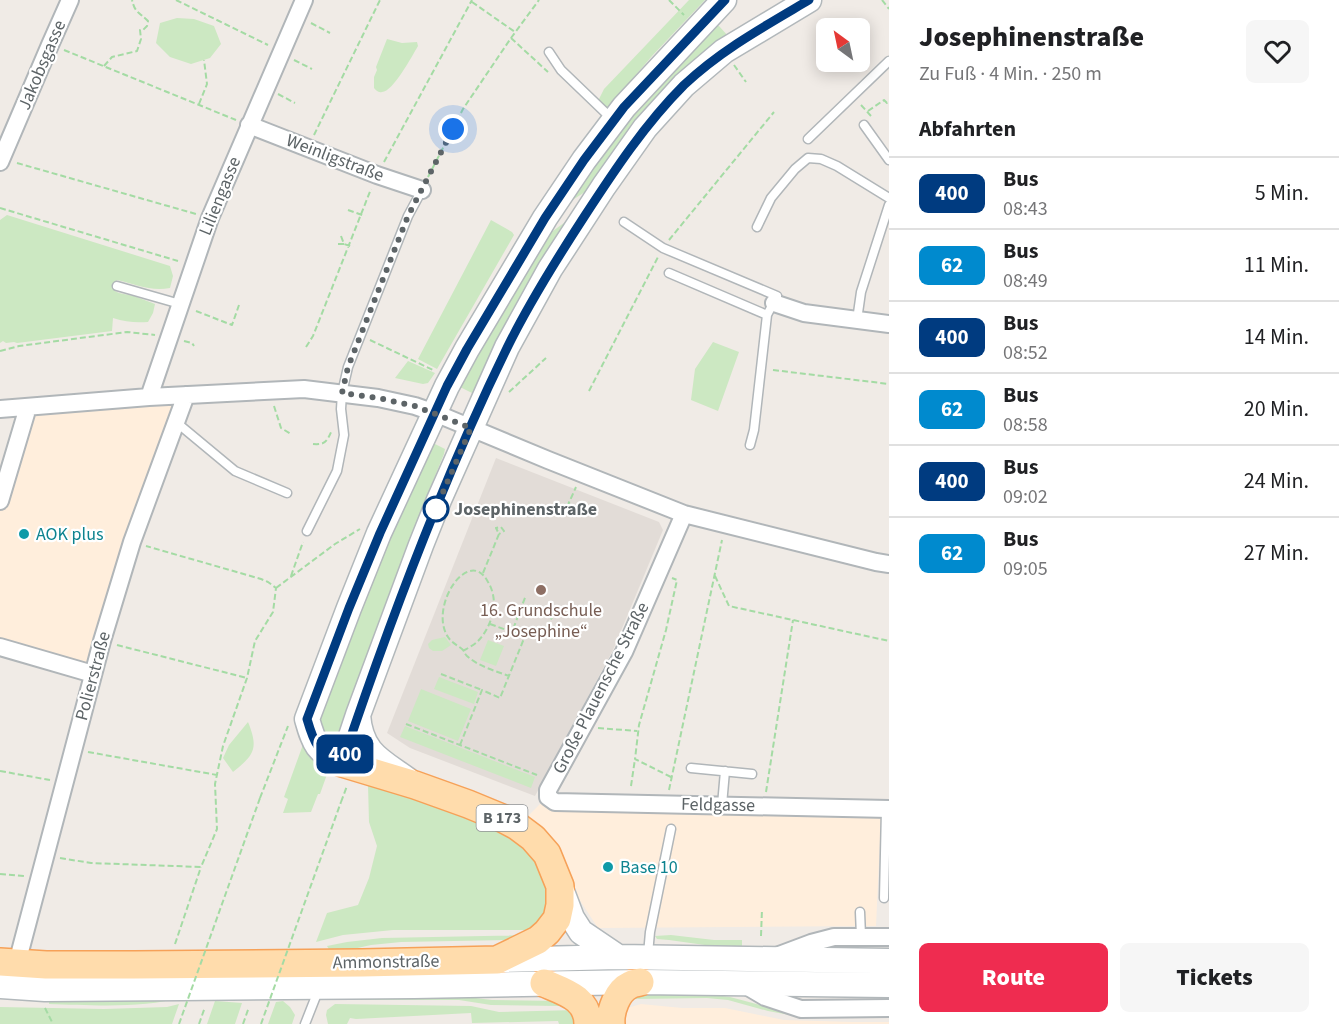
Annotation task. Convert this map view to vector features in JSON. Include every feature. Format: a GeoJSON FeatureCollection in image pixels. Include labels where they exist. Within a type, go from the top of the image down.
{"type":"FeatureCollection","features":[{"type":"Feature","properties":{"kind":"main road"},"geometry":{"type":"LineString","coordinates":[[724,0],[624,107],[584,160],[538,228],[447,386],[380,533],[307,719],[317,747],[328,757],[342,763],[421,545],[507,347],[550,269],[645,128],[684,85],[724,51],[809,0]]}},
{"type":"Feature","properties":{"kind":"main road"},"geometry":{"type":"LineString","coordinates":[[358,715],[362,738],[368,750],[415,785]]}},
{"type":"Feature","properties":{"kind":"main road","name":"B 173"},"geometry":{"type":"LineString","coordinates":[[342,763],[415,785],[485,811],[517,826],[533,838],[547,854],[560,886],[557,919],[538,940],[497,960]]}},
{"type":"Feature","properties":{"kind":"main road"},"geometry":{"type":"LineString","coordinates":[[560,886],[572,918],[581,932],[618,957]]}},
{"type":"Feature","properties":{"kind":"main road","name":"Ammonstraße"},"geometry":{"type":"LineString","coordinates":[[416,974],[497,960],[618,957],[643,970],[742,984],[889,985]]}},
{"type":"Feature","properties":{"kind":"main road","name":"Ammonstraße"},"geometry":{"type":"LineString","coordinates":[[0,987],[68,989],[328,975],[416,974],[544,983],[643,970],[771,958],[889,961]]}},
{"type":"Feature","properties":{"kind":"main road","name":"Ammonstraße"},"geometry":{"type":"LineString","coordinates":[[8,962],[328,975]]}},
{"type":"Feature","properties":{"kind":"main road"},"geometry":{"type":"LineString","coordinates":[[611,1024],[612,1008],[622,991],[643,970]]}},
{"type":"Feature","properties":{"kind":"main road"},"geometry":{"type":"LineString","coordinates":[[544,983],[579,1000],[586,1009],[588,1024]]}},
{"type":"Feature","properties":{"kind":"street","name":"Jakobsgasse"},"geometry":{"type":"LineString","coordinates":[[1,160],[70,0]]}},
{"type":"Feature","properties":{"kind":"street","name":"Liliengasse"},"geometry":{"type":"LineString","coordinates":[[149,397],[210,218],[278,51],[300,8]]}},
{"type":"Feature","properties":{"kind":"street","name":"Weinligstraße"},"geometry":{"type":"LineString","coordinates":[[249,125],[422,190]]}},
{"type":"Feature","properties":{"kind":"street"},"geometry":{"type":"LineString","coordinates":[[770,309],[889,324]]}},
{"type":"Feature","properties":{"kind":"street"},"geometry":{"type":"LineString","coordinates":[[0,409],[149,397],[304,389],[342,401],[378,398],[435,413],[684,514],[889,564]]}},
{"type":"Feature","properties":{"kind":"street","name":"Polierstraße"},"geometry":{"type":"LineString","coordinates":[[8,962],[39,878],[93,674],[132,542],[186,395]]}},
{"type":"Feature","properties":{"kind":"street"},"geometry":{"type":"LineString","coordinates":[[0,501],[28,407]]}},
{"type":"Feature","properties":{"kind":"street","name":"Große Plauensche Straße"},"geometry":{"type":"LineString","coordinates":[[548,797],[548,790],[624,652],[684,514]]}},
{"type":"Feature","properties":{"kind":"street"},"geometry":{"type":"LineString","coordinates":[[0,647],[93,674]]}},
{"type":"Feature","properties":{"kind":"street","name":"Feldgasse"},"geometry":{"type":"LineString","coordinates":[[548,797],[555,802],[887,809]]}},
{"type":"Feature","properties":{"kind":"street","name":"Ammonstraße"},"geometry":{"type":"LineString","coordinates":[[771,958],[834,937],[889,937]]}},
{"type":"Feature","properties":{"kind":"street","name":"Ammonstraße"},"geometry":{"type":"LineString","coordinates":[[742,984],[765,997],[801,1009],[889,1008]]}},
{"type":"Feature","properties":{"kind":"lane"},"geometry":{"type":"LineString","coordinates":[[549,52],[561,70],[614,121]]}},
{"type":"Feature","properties":{"kind":"lane"},"geometry":{"type":"LineString","coordinates":[[808,139],[889,61]]}},
{"type":"Feature","properties":{"kind":"lane"},"geometry":{"type":"LineString","coordinates":[[864,125],[889,160]]}},
{"type":"Feature","properties":{"kind":"lane"},"geometry":{"type":"LineString","coordinates":[[757,227],[771,198],[795,170],[808,159],[821,159],[837,166],[889,198]]}},
{"type":"Feature","properties":{"kind":"lane"},"geometry":{"type":"LineString","coordinates":[[307,531],[337,471],[344,435],[342,401],[348,367],[408,216],[422,190]]}},
{"type":"Feature","properties":{"kind":"lane"},"geometry":{"type":"LineString","coordinates":[[857,320],[861,292],[889,205]]}},
{"type":"Feature","properties":{"kind":"lane"},"geometry":{"type":"LineString","coordinates":[[624,222],[663,248],[777,296],[770,309],[750,445]]}},
{"type":"Feature","properties":{"kind":"lane"},"geometry":{"type":"LineString","coordinates":[[669,273],[770,309]]}},
{"type":"Feature","properties":{"kind":"lane"},"geometry":{"type":"LineString","coordinates":[[117,286],[180,304]]}},
{"type":"Feature","properties":{"kind":"lane"},"geometry":{"type":"LineString","coordinates":[[176,422],[235,471],[287,493]]}},
{"type":"Feature","properties":{"kind":"lane"},"geometry":{"type":"LineString","coordinates":[[691,768],[752,774]]}},
{"type":"Feature","properties":{"kind":"lane"},"geometry":{"type":"LineString","coordinates":[[722,805],[725,771]]}},
{"type":"Feature","properties":{"kind":"lane"},"geometry":{"type":"LineString","coordinates":[[884,898],[887,809]]}},
{"type":"Feature","properties":{"kind":"lane"},"geometry":{"type":"LineString","coordinates":[[643,970],[671,829]]}},
{"type":"Feature","properties":{"kind":"lane"},"geometry":{"type":"LineString","coordinates":[[860,912],[861,936]]}},
{"type":"Feature","properties":{"kind":"lane"},"geometry":{"type":"LineString","coordinates":[[305,1024],[328,975]]}},
{"type":"Feature","properties":{"kind":"path"},"geometry":{"type":"LineString","coordinates":[[105,66],[112,57],[137,51],[141,39],[140,30],[147,26],[148,21],[135,10],[132,0]]}},
{"type":"Feature","properties":{"kind":"path"},"geometry":{"type":"LineString","coordinates":[[176,0],[312,69]]}},
{"type":"Feature","properties":{"kind":"path"},"geometry":{"type":"LineString","coordinates":[[307,148],[380,0]]}},
{"type":"Feature","properties":{"kind":"path"},"geometry":{"type":"LineString","coordinates":[[422,190],[463,109],[539,0]]}},
{"type":"Feature","properties":{"kind":"path"},"geometry":{"type":"LineString","coordinates":[[669,0],[697,28]]}},
{"type":"Feature","properties":{"kind":"path"},"geometry":{"type":"LineString","coordinates":[[882,0],[889,9]]}},
{"type":"Feature","properties":{"kind":"path"},"geometry":{"type":"LineString","coordinates":[[472,2],[515,32]]}},
{"type":"Feature","properties":{"kind":"path"},"geometry":{"type":"LineString","coordinates":[[300,8],[330,33]]}},
{"type":"Feature","properties":{"kind":"path"},"geometry":{"type":"LineString","coordinates":[[50,45],[249,125]]}},
{"type":"Feature","properties":{"kind":"path"},"geometry":{"type":"LineString","coordinates":[[199,104],[207,84],[204,60]]}},
{"type":"Feature","properties":{"kind":"path"},"geometry":{"type":"LineString","coordinates":[[742,77],[747,82]]}},
{"type":"Feature","properties":{"kind":"path"},"geometry":{"type":"LineString","coordinates":[[852,96],[873,118],[864,125]]}},
{"type":"Feature","properties":{"kind":"path"},"geometry":{"type":"LineString","coordinates":[[867,111],[884,99],[887,103],[889,102]]}},
{"type":"Feature","properties":{"kind":"path"},"geometry":{"type":"LineString","coordinates":[[1,160],[210,218]]}},
{"type":"Feature","properties":{"kind":"path"},"geometry":{"type":"LineString","coordinates":[[0,208],[186,264]]}},
{"type":"Feature","properties":{"kind":"path"},"geometry":{"type":"LineString","coordinates":[[348,210],[364,216]]}},
{"type":"Feature","properties":{"kind":"path"},"geometry":{"type":"LineString","coordinates":[[341,236],[344,243]]}},
{"type":"Feature","properties":{"kind":"path"},"geometry":{"type":"LineString","coordinates":[[338,244],[344,243],[353,247]]}},
{"type":"Feature","properties":{"kind":"path"},"geometry":{"type":"LineString","coordinates":[[337,275],[341,277]]}},
{"type":"Feature","properties":{"kind":"path"},"geometry":{"type":"LineString","coordinates":[[180,304],[232,325],[239,304]]}},
{"type":"Feature","properties":{"kind":"path"},"geometry":{"type":"LineString","coordinates":[[325,305],[329,307]]}},
{"type":"Feature","properties":{"kind":"path"},"geometry":{"type":"LineString","coordinates":[[0,351],[19,346],[127,332],[169,337]]}},
{"type":"Feature","properties":{"kind":"path"},"geometry":{"type":"LineString","coordinates":[[361,335],[438,372]]}},
{"type":"Feature","properties":{"kind":"path"},"geometry":{"type":"LineString","coordinates":[[313,336],[317,337]]}},
{"type":"Feature","properties":{"kind":"path"},"geometry":{"type":"LineString","coordinates":[[503,398],[546,358]]}},
{"type":"Feature","properties":{"kind":"path"},"geometry":{"type":"LineString","coordinates":[[762,368],[889,384]]}},
{"type":"Feature","properties":{"kind":"path"},"geometry":{"type":"LineString","coordinates":[[313,444],[320,445],[327,441],[342,401]]}},
{"type":"Feature","properties":{"kind":"path"},"geometry":{"type":"LineString","coordinates":[[274,406],[281,428],[291,434]]}},
{"type":"Feature","properties":{"kind":"path"},"geometry":{"type":"LineString","coordinates":[[567,507],[576,487]]}},
{"type":"Feature","properties":{"kind":"path"},"geometry":{"type":"LineString","coordinates":[[665,804],[725,525]]}},
{"type":"Feature","properties":{"kind":"path"},"geometry":{"type":"LineString","coordinates":[[173,952],[201,867],[217,830],[215,784],[223,746],[247,678],[255,640],[273,612],[276,588],[335,544],[363,528]]}},
{"type":"Feature","properties":{"kind":"path"},"geometry":{"type":"LineString","coordinates":[[291,577],[307,531]]}},
{"type":"Feature","properties":{"kind":"path"},"geometry":{"type":"LineString","coordinates":[[483,573],[499,534]]}},
{"type":"Feature","properties":{"kind":"path"},"geometry":{"type":"LineString","coordinates":[[132,542],[261,579],[276,588]]}},
{"type":"Feature","properties":{"kind":"path"},"geometry":{"type":"LineString","coordinates":[[463,651],[478,641],[490,624],[495,604],[491,587],[483,573],[472,570],[454,582],[444,603],[443,615],[447,635],[454,644],[477,663],[509,676]]}},
{"type":"Feature","properties":{"kind":"path"},"geometry":{"type":"LineString","coordinates":[[631,786],[639,731],[677,580],[658,573]]}},
{"type":"Feature","properties":{"kind":"path"},"geometry":{"type":"LineString","coordinates":[[715,576],[729,606],[889,641]]}},
{"type":"Feature","properties":{"kind":"path"},"geometry":{"type":"LineString","coordinates":[[512,632],[526,595]]}},
{"type":"Feature","properties":{"kind":"path"},"geometry":{"type":"LineString","coordinates":[[490,624],[525,636],[537,636],[546,629],[557,607]]}},
{"type":"Feature","properties":{"kind":"path"},"geometry":{"type":"LineString","coordinates":[[764,806],[793,620]]}},
{"type":"Feature","properties":{"kind":"path"},"geometry":{"type":"LineString","coordinates":[[441,674],[500,698],[525,636]]}},
{"type":"Feature","properties":{"kind":"path"},"geometry":{"type":"LineString","coordinates":[[121,646],[247,678]]}},
{"type":"Feature","properties":{"kind":"path"},"geometry":{"type":"LineString","coordinates":[[460,745],[482,690]]}},
{"type":"Feature","properties":{"kind":"path"},"geometry":{"type":"LineString","coordinates":[[406,724],[539,776],[536,783]]}},
{"type":"Feature","properties":{"kind":"path"},"geometry":{"type":"LineString","coordinates":[[583,726],[639,731]]}},
{"type":"Feature","properties":{"kind":"path"},"geometry":{"type":"LineString","coordinates":[[73,749],[217,775]]}},
{"type":"Feature","properties":{"kind":"path"},"geometry":{"type":"LineString","coordinates":[[635,759],[671,777]]}},
{"type":"Feature","properties":{"kind":"path"},"geometry":{"type":"LineString","coordinates":[[0,771],[64,783]]}},
{"type":"Feature","properties":{"kind":"path"},"geometry":{"type":"LineString","coordinates":[[179,1024],[260,798]]}},
{"type":"Feature","properties":{"kind":"path"},"geometry":{"type":"LineString","coordinates":[[261,1024],[341,802]]}},
{"type":"Feature","properties":{"kind":"path"},"geometry":{"type":"LineString","coordinates":[[45,855],[91,863],[201,867]]}},
{"type":"Feature","properties":{"kind":"path"},"geometry":{"type":"LineString","coordinates":[[0,874],[39,878]]}},
{"type":"Feature","properties":{"kind":"path"},"geometry":{"type":"LineString","coordinates":[[761,936],[762,909]]}},
{"type":"Feature","properties":{"kind":"path"},"geometry":{"type":"LineString","coordinates":[[199,1024],[205,1005]]}},
{"type":"Feature","properties":{"kind":"path"},"geometry":{"type":"LineString","coordinates":[[45,1006],[53,1024]]}},
{"type":"Feature","properties":{"kind":"path"},"geometry":{"type":"LineString","coordinates":[[243,1024],[250,1006]]}},
{"type":"Feature","properties":{"kind":"shaded area"},"geometry":{"type":"Polygon","coordinates":[[[186,395],[93,674],[0,647],[0,501],[28,407],[186,395]]]}},
{"type":"Feature","properties":{"kind":"shaded area","name":"16. Grundschule „Josephine“"},"geometry":{"type":"Polygon","coordinates":[[[496,458],[659,522],[663,530],[613,650],[535,796],[410,748],[387,733],[496,458]]]}},
{"type":"Feature","properties":{"kind":"shaded area"},"geometry":{"type":"Polygon","coordinates":[[[540,804],[881,817],[876,926],[598,928],[526,818],[540,804]]]}},
{"type":"Feature","properties":{"kind":"shaded area"},"geometry":{"type":"Polygon","coordinates":[[[641,1004],[682,1008],[725,1008],[784,1020],[889,1022],[889,1024],[621,1024],[624,1009],[641,1004]]]}},
{"type":"Feature","properties":{"kind":"green space"},"geometry":{"type":"Polygon","coordinates":[[[689,0],[705,0],[652,56],[605,111],[597,103],[604,89],[689,0]]]}},
{"type":"Feature","properties":{"kind":"green space"},"geometry":{"type":"Polygon","coordinates":[[[177,18],[194,19],[214,26],[221,44],[210,58],[191,64],[170,57],[156,43],[160,23],[177,18]]]}},
{"type":"Feature","properties":{"kind":"green space"},"geometry":{"type":"Polygon","coordinates":[[[715,25],[719,26],[729,37],[596,185],[574,199],[575,188],[610,134],[715,25]]]}},
{"type":"Feature","properties":{"kind":"green space"},"geometry":{"type":"Polygon","coordinates":[[[387,39],[402,43],[417,42],[418,46],[397,80],[386,90],[379,92],[374,88],[374,77],[387,39]]]}},
{"type":"Feature","properties":{"kind":"green space"},"geometry":{"type":"Polygon","coordinates":[[[579,212],[476,395],[456,385],[535,244],[579,212]]]}},
{"type":"Feature","properties":{"kind":"green space"},"geometry":{"type":"Polygon","coordinates":[[[7,215],[170,266],[173,276],[170,288],[150,288],[117,280],[115,291],[155,304],[148,322],[131,322],[113,318],[112,331],[17,343],[3,341],[0,343],[0,220],[7,215]]]}},
{"type":"Feature","properties":{"kind":"green space"},"geometry":{"type":"Polygon","coordinates":[[[491,220],[514,235],[437,369],[418,359],[491,220]]]}},
{"type":"Feature","properties":{"kind":"green space"},"geometry":{"type":"Polygon","coordinates":[[[713,342],[739,352],[718,411],[691,400],[695,369],[713,342]]]}},
{"type":"Feature","properties":{"kind":"green space"},"geometry":{"type":"Polygon","coordinates":[[[408,361],[435,373],[428,383],[395,378],[408,361]]]}},
{"type":"Feature","properties":{"kind":"green space"},"geometry":{"type":"Polygon","coordinates":[[[429,441],[445,449],[444,454],[409,540],[388,607],[335,753],[319,729],[320,719],[359,611],[390,539],[398,506],[429,441]]]}},
{"type":"Feature","properties":{"kind":"green space"},"geometry":{"type":"Polygon","coordinates":[[[445,637],[451,645],[442,651],[433,651],[429,648],[428,644],[432,640],[445,637]]]}},
{"type":"Feature","properties":{"kind":"green space"},"geometry":{"type":"Polygon","coordinates":[[[488,640],[504,646],[496,666],[480,660],[488,640]]]}},
{"type":"Feature","properties":{"kind":"green space"},"geometry":{"type":"Polygon","coordinates":[[[439,677],[478,692],[474,704],[434,689],[439,677]]]}},
{"type":"Feature","properties":{"kind":"green space"},"geometry":{"type":"Polygon","coordinates":[[[421,689],[471,709],[458,741],[408,721],[421,689]]]}},
{"type":"Feature","properties":{"kind":"green space"},"geometry":{"type":"Polygon","coordinates":[[[248,722],[254,745],[250,756],[233,772],[223,758],[229,745],[248,722]]]}},
{"type":"Feature","properties":{"kind":"green space"},"geometry":{"type":"Polygon","coordinates":[[[405,726],[535,777],[531,788],[400,737],[405,726]]]}},
{"type":"Feature","properties":{"kind":"green space"},"geometry":{"type":"Polygon","coordinates":[[[305,739],[330,766],[311,812],[283,813],[288,799],[284,797],[305,739]]]}},
{"type":"Feature","properties":{"kind":"green space"},"geometry":{"type":"Polygon","coordinates":[[[368,785],[416,795],[515,835],[541,862],[551,906],[536,930],[393,930],[343,935],[316,942],[327,913],[358,905],[369,878],[377,846],[369,822],[368,785]]]}},
{"type":"Feature","properties":{"kind":"green space"},"geometry":{"type":"Polygon","coordinates":[[[529,935],[507,940],[401,942],[330,951],[327,946],[382,938],[529,935]]]}},
{"type":"Feature","properties":{"kind":"green space"},"geometry":{"type":"Polygon","coordinates":[[[671,935],[714,940],[742,940],[742,947],[719,947],[657,939],[655,936],[671,935]]]}},
{"type":"Feature","properties":{"kind":"green space"},"geometry":{"type":"Polygon","coordinates":[[[640,994],[708,994],[807,1013],[889,1013],[889,1017],[806,1018],[728,1000],[707,998],[635,999],[622,1003],[640,994]]]}},
{"type":"Feature","properties":{"kind":"green space"},"geometry":{"type":"Polygon","coordinates":[[[459,996],[492,1000],[559,1001],[559,1006],[491,1005],[459,1000],[340,1000],[349,997],[459,996]]]}},
{"type":"Feature","properties":{"kind":"green space"},"geometry":{"type":"Polygon","coordinates":[[[181,997],[134,1005],[49,1004],[49,1000],[181,997]]]}},
{"type":"Feature","properties":{"kind":"green space"},"geometry":{"type":"Polygon","coordinates":[[[215,1001],[242,1003],[235,1024],[207,1024],[215,1001]]]}},
{"type":"Feature","properties":{"kind":"green space"},"geometry":{"type":"Polygon","coordinates":[[[283,1001],[295,1015],[292,1024],[268,1024],[276,1002],[283,1001]]]}},
{"type":"Feature","properties":{"kind":"green space"},"geometry":{"type":"Polygon","coordinates":[[[179,1004],[172,1024],[0,1024],[0,1007],[104,1009],[167,1007],[179,1004]]]}},
{"type":"Feature","properties":{"kind":"green space"},"geometry":{"type":"Polygon","coordinates":[[[335,1004],[471,1006],[499,1012],[576,1010],[580,1024],[559,1024],[558,1021],[472,1023],[471,1013],[350,1018],[347,1024],[328,1024],[327,1010],[335,1004]]]}},
{"type":"Feature","properties":{"kind":"bus line","name":"400"},"geometry":{"type":"LineString","coordinates":[[725,0],[624,107],[584,160],[532,239],[452,376],[380,533],[307,719],[317,747],[328,757],[342,763],[377,662],[439,500],[507,347],[550,269],[645,128],[684,85],[724,51],[809,0]]}},
{"type":"Feature","properties":{"kind":"place","name":"Josephinenstraße"},"geometry":{"type":"Point","coordinates":[436,509]}},
{"type":"Feature","properties":{"kind":"place","name":"AOK plus"},"geometry":{"type":"Point","coordinates":[24,534]}},
{"type":"Feature","properties":{"kind":"place","name":"16. Grundschule „Josephine“"},"geometry":{"type":"Point","coordinates":[541,590]}},
{"type":"Feature","properties":{"kind":"place","name":"Base 10"},"geometry":{"type":"Point","coordinates":[608,867]}},
{"type":"Feature","properties":{"kind":"route"},"geometry":{"type":"LineString","coordinates":[[436,509],[433,515],[471,428],[415,406],[342,393],[348,367],[408,216],[453,129]]}}]}
